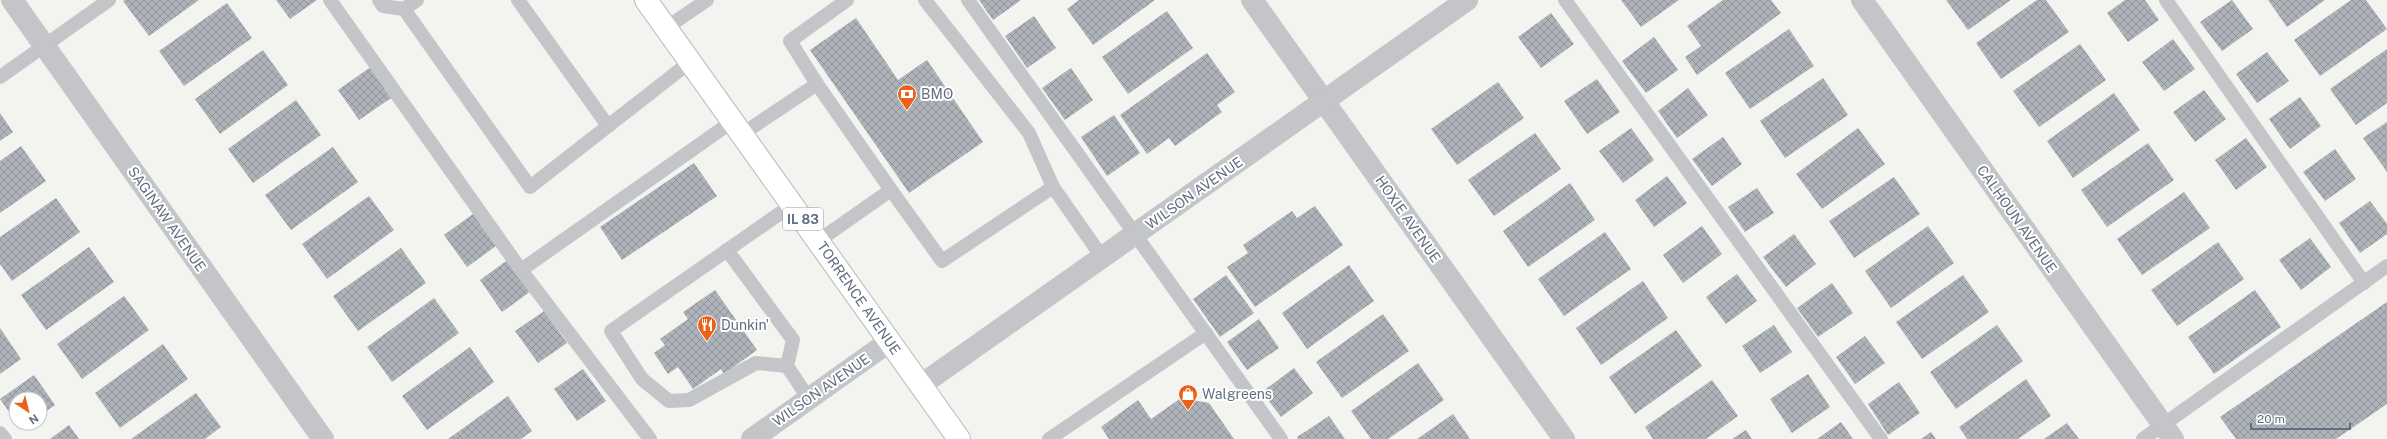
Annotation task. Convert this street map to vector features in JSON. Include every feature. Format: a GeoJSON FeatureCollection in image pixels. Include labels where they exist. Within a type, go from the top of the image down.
{"type":"FeatureCollection","features":[{"type":"Feature","properties":{"kind":"main road","name":"TORRENCE AVENUE"},"geometry":{"type":"LineString","coordinates":[[646,0],[959,439]]}},
{"type":"Feature","properties":{"kind":"street","name":"SAGINAW AVENUE"},"geometry":{"type":"LineString","coordinates":[[12,0],[323,439]]}},
{"type":"Feature","properties":{"kind":"street","name":"HOXIE AVENUE"},"geometry":{"type":"LineString","coordinates":[[1252,0],[1564,439]]}},
{"type":"Feature","properties":{"kind":"street","name":"WILSON AVENUE"},"geometry":{"type":"LineString","coordinates":[[921,385],[1468,0]]}},
{"type":"Feature","properties":{"kind":"street","name":"CALHOUN AVENUE"},"geometry":{"type":"LineString","coordinates":[[1862,0],[2168,432]]}},
{"type":"Feature","properties":{"kind":"street","name":"WILSON AVENUE"},"geometry":{"type":"LineString","coordinates":[[752,439],[890,341]]}},
{"type":"Feature","properties":{"kind":"lane"},"geometry":{"type":"LineString","coordinates":[[0,77],[109,0]]}},
{"type":"Feature","properties":{"kind":"lane"},"geometry":{"type":"LineString","coordinates":[[330,0],[521,270],[650,439]]}},
{"type":"Feature","properties":{"kind":"lane"},"geometry":{"type":"LineString","coordinates":[[379,0],[383,6],[404,9],[417,0]]}},
{"type":"Feature","properties":{"kind":"lane"},"geometry":{"type":"LineString","coordinates":[[518,0],[608,126]]}},
{"type":"Feature","properties":{"kind":"lane"},"geometry":{"type":"LineString","coordinates":[[666,28],[708,0]]}},
{"type":"Feature","properties":{"kind":"lane"},"geometry":{"type":"LineString","coordinates":[[847,0],[790,41],[817,84],[942,261],[1053,187]]}},
{"type":"Feature","properties":{"kind":"lane"},"geometry":{"type":"LineString","coordinates":[[925,0],[1029,133],[1053,187],[1102,257]]}},
{"type":"Feature","properties":{"kind":"lane"},"geometry":{"type":"LineString","coordinates":[[968,0],[1281,439]]}},
{"type":"Feature","properties":{"kind":"lane"},"geometry":{"type":"LineString","coordinates":[[1565,0],[1881,439]]}},
{"type":"Feature","properties":{"kind":"lane"},"geometry":{"type":"LineString","coordinates":[[2166,0],[2364,283]]}},
{"type":"Feature","properties":{"kind":"lane"},"geometry":{"type":"LineString","coordinates":[[404,9],[530,187],[690,62]]}},
{"type":"Feature","properties":{"kind":"lane"},"geometry":{"type":"LineString","coordinates":[[521,270],[738,128],[817,84]]}},
{"type":"Feature","properties":{"kind":"lane"},"geometry":{"type":"LineString","coordinates":[[818,241],[891,190]]}},
{"type":"Feature","properties":{"kind":"lane"},"geometry":{"type":"LineString","coordinates":[[787,366],[756,363],[689,400],[669,401],[642,379],[611,331],[792,205]]}},
{"type":"Feature","properties":{"kind":"lane"},"geometry":{"type":"LineString","coordinates":[[727,250],[793,340],[787,366],[809,399]]}},
{"type":"Feature","properties":{"kind":"lane"},"geometry":{"type":"LineString","coordinates":[[2143,439],[2168,432],[2387,266]]}},
{"type":"Feature","properties":{"kind":"lane"},"geometry":{"type":"LineString","coordinates":[[1049,439],[1206,333]]}},
{"type":"Feature","properties":{"kind":"lane"},"geometry":{"type":"LineString","coordinates":[[0,433],[4,439]]}},
{"type":"Feature","properties":{"kind":"building"},"geometry":{"type":"Polygon","coordinates":[[[199,0],[149,36],[123,1],[199,0]]]}},
{"type":"Feature","properties":{"kind":"building"},"geometry":{"type":"Polygon","coordinates":[[[276,0],[317,0],[290,19],[276,0]]]}},
{"type":"Feature","properties":{"kind":"building"},"geometry":{"type":"Polygon","coordinates":[[[979,0],[1021,0],[993,20],[979,0]]]}},
{"type":"Feature","properties":{"kind":"building"},"geometry":{"type":"Polygon","coordinates":[[[1079,0],[1155,0],[1093,45],[1067,9],[1079,0]]]}},
{"type":"Feature","properties":{"kind":"building"},"geometry":{"type":"Polygon","coordinates":[[[1621,0],[1679,0],[1641,27],[1621,0]]]}},
{"type":"Feature","properties":{"kind":"building"},"geometry":{"type":"Polygon","coordinates":[[[1723,0],[1771,0],[1781,13],[1697,75],[1685,57],[1701,46],[1687,26],[1723,0]]]}},
{"type":"Feature","properties":{"kind":"building"},"geometry":{"type":"Polygon","coordinates":[[[1946,0],[2011,0],[1968,30],[1946,0]]]}},
{"type":"Feature","properties":{"kind":"building"},"geometry":{"type":"Polygon","coordinates":[[[2037,0],[2046,0],[2069,32],[2001,79],[1976,43],[2037,0]]]}},
{"type":"Feature","properties":{"kind":"building"},"geometry":{"type":"Polygon","coordinates":[[[2125,0],[2145,0],[2159,20],[2128,42],[2107,13],[2125,0]]]}},
{"type":"Feature","properties":{"kind":"building"},"geometry":{"type":"Polygon","coordinates":[[[2232,0],[2253,29],[2222,51],[2200,22],[2232,0]]]}},
{"type":"Feature","properties":{"kind":"building"},"geometry":{"type":"Polygon","coordinates":[[[2268,0],[2325,0],[2287,27],[2268,0]]]}},
{"type":"Feature","properties":{"kind":"building"},"geometry":{"type":"Polygon","coordinates":[[[2351,0],[2366,0],[2387,29],[2320,76],[2294,40],[2351,0]]]}},
{"type":"Feature","properties":{"kind":"building"},"geometry":{"type":"Polygon","coordinates":[[[227,3],[252,38],[184,86],[159,51],[227,3]]]}},
{"type":"Feature","properties":{"kind":"building"},"geometry":{"type":"Polygon","coordinates":[[[1167,11],[1193,48],[1128,94],[1102,57],[1167,11]]]}},
{"type":"Feature","properties":{"kind":"building"},"geometry":{"type":"Polygon","coordinates":[[[1551,13],[1574,44],[1541,68],[1518,37],[1551,13]]]}},
{"type":"Feature","properties":{"kind":"building"},"geometry":{"type":"Polygon","coordinates":[[[1034,16],[1056,48],[1027,68],[1005,36],[1034,16]]]}},
{"type":"Feature","properties":{"kind":"building","name":"BMO"},"geometry":{"type":"Polygon","coordinates":[[[856,18],[898,80],[927,60],[983,142],[909,193],[810,50],[856,18]]]}},
{"type":"Feature","properties":{"kind":"building"},"geometry":{"type":"Polygon","coordinates":[[[1789,29],[1814,66],[1750,109],[1725,73],[1789,29]]]}},
{"type":"Feature","properties":{"kind":"building"},"geometry":{"type":"Polygon","coordinates":[[[1654,37],[1678,70],[1646,93],[1622,61],[1654,37]]]}},
{"type":"Feature","properties":{"kind":"building"},"geometry":{"type":"Polygon","coordinates":[[[2173,39],[2195,69],[2164,91],[2142,62],[2173,39]]]}},
{"type":"Feature","properties":{"kind":"building"},"geometry":{"type":"Polygon","coordinates":[[[2080,44],[2106,80],[2039,127],[2013,91],[2080,44]]]}},
{"type":"Feature","properties":{"kind":"building"},"geometry":{"type":"Polygon","coordinates":[[[2387,49],[2387,103],[2356,125],[2330,89],[2387,49]]]}},
{"type":"Feature","properties":{"kind":"building"},"geometry":{"type":"Polygon","coordinates":[[[263,50],[288,85],[220,134],[195,99],[263,50]]]}},
{"type":"Feature","properties":{"kind":"building"},"geometry":{"type":"Polygon","coordinates":[[[2267,52],[2289,81],[2257,103],[2236,74],[2267,52]]]}},
{"type":"Feature","properties":{"kind":"building"},"geometry":{"type":"Polygon","coordinates":[[[1207,53],[1235,92],[1217,105],[1222,112],[1175,146],[1169,138],[1147,154],[1120,115],[1207,53]]]}},
{"type":"Feature","properties":{"kind":"building"},"geometry":{"type":"Polygon","coordinates":[[[372,66],[394,96],[359,120],[338,90],[372,66]]]}},
{"type":"Feature","properties":{"kind":"building"},"geometry":{"type":"Polygon","coordinates":[[[1071,68],[1093,100],[1065,120],[1042,88],[1071,68]]]}},
{"type":"Feature","properties":{"kind":"building"},"geometry":{"type":"Polygon","coordinates":[[[1823,78],[1848,115],[1785,158],[1760,121],[1823,78]]]}},
{"type":"Feature","properties":{"kind":"building"},"geometry":{"type":"Polygon","coordinates":[[[1597,79],[1620,112],[1587,134],[1564,101],[1597,79]]]}},
{"type":"Feature","properties":{"kind":"building"},"geometry":{"type":"Polygon","coordinates":[[[1498,82],[1524,118],[1457,165],[1431,129],[1498,82]]]}},
{"type":"Feature","properties":{"kind":"building"},"geometry":{"type":"Polygon","coordinates":[[[1688,88],[1708,115],[1677,138],[1658,111],[1688,88]]]}},
{"type":"Feature","properties":{"kind":"building"},"geometry":{"type":"Polygon","coordinates":[[[2204,90],[2226,119],[2195,142],[2173,112],[2204,90]]]}},
{"type":"Feature","properties":{"kind":"building"},"geometry":{"type":"Polygon","coordinates":[[[2114,93],[2140,130],[2073,178],[2047,141],[2114,93]]]}},
{"type":"Feature","properties":{"kind":"building"},"geometry":{"type":"Polygon","coordinates":[[[2300,97],[2321,126],[2290,149],[2269,119],[2300,97]]]}},
{"type":"Feature","properties":{"kind":"building"},"geometry":{"type":"Polygon","coordinates":[[[296,100],[321,135],[253,183],[228,149],[296,100]]]}},
{"type":"Feature","properties":{"kind":"building"},"geometry":{"type":"Polygon","coordinates":[[[0,113],[13,132],[0,141],[0,113]]]}},
{"type":"Feature","properties":{"kind":"building"},"geometry":{"type":"Polygon","coordinates":[[[1114,115],[1140,153],[1107,176],[1081,137],[1114,115]]]}},
{"type":"Feature","properties":{"kind":"building"},"geometry":{"type":"Polygon","coordinates":[[[2387,122],[2387,172],[2363,138],[2387,122]]]}},
{"type":"Feature","properties":{"kind":"building"},"geometry":{"type":"Polygon","coordinates":[[[1631,128],[1654,160],[1623,183],[1599,151],[1631,128]]]}},
{"type":"Feature","properties":{"kind":"building"},"geometry":{"type":"Polygon","coordinates":[[[1858,128],[1885,164],[1822,209],[1796,174],[1858,128]]]}},
{"type":"Feature","properties":{"kind":"building"},"geometry":{"type":"Polygon","coordinates":[[[1535,133],[1561,169],[1494,216],[1468,180],[1535,133]]]}},
{"type":"Feature","properties":{"kind":"building"},"geometry":{"type":"Polygon","coordinates":[[[1723,137],[1742,164],[1712,186],[1692,159],[1723,137]]]}},
{"type":"Feature","properties":{"kind":"building"},"geometry":{"type":"Polygon","coordinates":[[[2246,138],[2267,167],[2236,190],[2215,160],[2246,138]]]}},
{"type":"Feature","properties":{"kind":"building"},"geometry":{"type":"Polygon","coordinates":[[[2148,143],[2174,180],[2107,227],[2081,190],[2148,143]]]}},
{"type":"Feature","properties":{"kind":"building"},"geometry":{"type":"Polygon","coordinates":[[[21,146],[46,181],[0,213],[0,161],[21,146]]]}},
{"type":"Feature","properties":{"kind":"building"},"geometry":{"type":"Polygon","coordinates":[[[333,147],[358,182],[291,230],[265,195],[333,147]]]}},
{"type":"Feature","properties":{"kind":"building"},"geometry":{"type":"Polygon","coordinates":[[[2335,149],[2356,179],[2325,201],[2303,172],[2335,149]]]}},
{"type":"Feature","properties":{"kind":"building"},"geometry":{"type":"Polygon","coordinates":[[[694,163],[717,196],[622,260],[600,227],[694,163]]]}},
{"type":"Feature","properties":{"kind":"building"},"geometry":{"type":"Polygon","coordinates":[[[1667,176],[1687,203],[1654,227],[1635,200],[1667,176]]]}},
{"type":"Feature","properties":{"kind":"building"},"geometry":{"type":"Polygon","coordinates":[[[1894,177],[1920,214],[1854,258],[1829,221],[1894,177]]]}},
{"type":"Feature","properties":{"kind":"building"},"geometry":{"type":"Polygon","coordinates":[[[1570,183],[1595,220],[1528,267],[1503,231],[1570,183]]]}},
{"type":"Feature","properties":{"kind":"building"},"geometry":{"type":"Polygon","coordinates":[[[1757,188],[1774,213],[1745,232],[1728,207],[1757,188]]]}},
{"type":"Feature","properties":{"kind":"building"},"geometry":{"type":"Polygon","coordinates":[[[2184,192],[2210,228],[2142,275],[2117,239],[2184,192]]]}},
{"type":"Feature","properties":{"kind":"building"},"geometry":{"type":"Polygon","coordinates":[[[369,196],[394,230],[327,279],[302,244],[369,196]]]}},
{"type":"Feature","properties":{"kind":"building"},"geometry":{"type":"Polygon","coordinates":[[[56,198],[80,232],[12,281],[0,264],[0,237],[56,198]]]}},
{"type":"Feature","properties":{"kind":"building"},"geometry":{"type":"Polygon","coordinates":[[[2370,201],[2387,224],[2387,234],[2360,253],[2339,223],[2370,201]]]}},
{"type":"Feature","properties":{"kind":"building"},"geometry":{"type":"Polygon","coordinates":[[[1315,206],[1343,245],[1255,307],[1227,267],[1248,253],[1243,245],[1292,211],[1297,218],[1315,206]]]}},
{"type":"Feature","properties":{"kind":"building"},"geometry":{"type":"Polygon","coordinates":[[[473,214],[496,246],[467,267],[444,235],[473,214]]]}},
{"type":"Feature","properties":{"kind":"building"},"geometry":{"type":"Polygon","coordinates":[[[1702,226],[1722,254],[1683,283],[1663,255],[1702,226]]]}},
{"type":"Feature","properties":{"kind":"building"},"geometry":{"type":"Polygon","coordinates":[[[1928,226],[1954,263],[1891,308],[1865,271],[1928,226]]]}},
{"type":"Feature","properties":{"kind":"building"},"geometry":{"type":"Polygon","coordinates":[[[1605,232],[1631,269],[1564,316],[1538,279],[1605,232]]]}},
{"type":"Feature","properties":{"kind":"building"},"geometry":{"type":"Polygon","coordinates":[[[1794,234],[1816,264],[1786,287],[1763,257],[1794,234]]]}},
{"type":"Feature","properties":{"kind":"building"},"geometry":{"type":"Polygon","coordinates":[[[2310,238],[2331,267],[2301,290],[2279,260],[2310,238]]]}},
{"type":"Feature","properties":{"kind":"building"},"geometry":{"type":"Polygon","coordinates":[[[2218,242],[2244,279],[2177,326],[2151,290],[2218,242]]]}},
{"type":"Feature","properties":{"kind":"building"},"geometry":{"type":"Polygon","coordinates":[[[89,247],[114,282],[46,330],[21,295],[89,247]]]}},
{"type":"Feature","properties":{"kind":"building"},"geometry":{"type":"Polygon","coordinates":[[[401,248],[426,283],[358,331],[333,296],[401,248]]]}},
{"type":"Feature","properties":{"kind":"building"},"geometry":{"type":"Polygon","coordinates":[[[509,259],[531,291],[502,312],[480,280],[509,259]]]}},
{"type":"Feature","properties":{"kind":"building"},"geometry":{"type":"Polygon","coordinates":[[[1349,265],[1374,301],[1307,349],[1282,313],[1349,265]]]}},
{"type":"Feature","properties":{"kind":"building"},"geometry":{"type":"Polygon","coordinates":[[[1737,274],[1757,301],[1726,324],[1706,297],[1737,274]]]}},
{"type":"Feature","properties":{"kind":"building"},"geometry":{"type":"Polygon","coordinates":[[[1226,275],[1254,313],[1220,337],[1193,299],[1226,275]]]}},
{"type":"Feature","properties":{"kind":"building"},"geometry":{"type":"Polygon","coordinates":[[[1963,275],[1989,312],[1922,359],[1896,322],[1963,275]]]}},
{"type":"Feature","properties":{"kind":"building"},"geometry":{"type":"Polygon","coordinates":[[[1643,281],[1668,318],[1601,365],[1576,328],[1643,281]]]}},
{"type":"Feature","properties":{"kind":"building"},"geometry":{"type":"Polygon","coordinates":[[[1832,283],[1853,313],[1818,337],[1797,308],[1832,283]]]}},
{"type":"Feature","properties":{"kind":"building","name":"Dunkin'"},"geometry":{"type":"Polygon","coordinates":[[[715,290],[757,350],[724,374],[721,369],[693,389],[678,367],[668,374],[654,353],[665,345],[660,339],[688,319],[683,312],[715,290]]]}},
{"type":"Feature","properties":{"kind":"building"},"geometry":{"type":"Polygon","coordinates":[[[2255,290],[2281,327],[2214,374],[2188,337],[2255,290]]]}},
{"type":"Feature","properties":{"kind":"building"},"geometry":{"type":"Polygon","coordinates":[[[124,296],[149,330],[82,379],[57,344],[124,296]]]}},
{"type":"Feature","properties":{"kind":"building"},"geometry":{"type":"Polygon","coordinates":[[[434,298],[459,333],[392,382],[367,347],[434,298]]]}},
{"type":"Feature","properties":{"kind":"building"},"geometry":{"type":"Polygon","coordinates":[[[2387,302],[2387,404],[2336,439],[2236,439],[2220,417],[2387,302]]]}},
{"type":"Feature","properties":{"kind":"building"},"geometry":{"type":"Polygon","coordinates":[[[544,311],[567,343],[538,363],[515,331],[544,311]]]}},
{"type":"Feature","properties":{"kind":"building"},"geometry":{"type":"Polygon","coordinates":[[[1383,314],[1409,351],[1342,398],[1316,362],[1383,314]]]}},
{"type":"Feature","properties":{"kind":"building"},"geometry":{"type":"Polygon","coordinates":[[[1259,319],[1279,348],[1247,370],[1227,342],[1259,319]]]}},
{"type":"Feature","properties":{"kind":"building"},"geometry":{"type":"Polygon","coordinates":[[[1774,325],[1792,352],[1760,373],[1742,346],[1774,325]]]}},
{"type":"Feature","properties":{"kind":"building"},"geometry":{"type":"Polygon","coordinates":[[[1997,325],[2023,361],[1956,409],[1930,372],[1997,325]]]}},
{"type":"Feature","properties":{"kind":"building"},"geometry":{"type":"Polygon","coordinates":[[[0,328],[21,359],[0,374],[0,328]]]}},
{"type":"Feature","properties":{"kind":"building"},"geometry":{"type":"Polygon","coordinates":[[[1676,330],[1702,366],[1635,414],[1609,377],[1676,330]]]}},
{"type":"Feature","properties":{"kind":"building"},"geometry":{"type":"Polygon","coordinates":[[[1865,336],[1885,363],[1855,384],[1836,357],[1865,336]]]}},
{"type":"Feature","properties":{"kind":"building"},"geometry":{"type":"Polygon","coordinates":[[[163,344],[188,379],[120,428],[95,393],[163,344]]]}},
{"type":"Feature","properties":{"kind":"building"},"geometry":{"type":"Polygon","coordinates":[[[470,347],[494,382],[427,430],[402,396],[470,347]]]}},
{"type":"Feature","properties":{"kind":"building"},"geometry":{"type":"Polygon","coordinates":[[[1418,363],[1444,400],[1388,439],[1371,439],[1351,411],[1418,363]]]}},
{"type":"Feature","properties":{"kind":"building"},"geometry":{"type":"Polygon","coordinates":[[[1294,368],[1313,393],[1281,417],[1262,392],[1294,368]]]}},
{"type":"Feature","properties":{"kind":"building"},"geometry":{"type":"Polygon","coordinates":[[[583,369],[606,401],[577,421],[554,389],[583,369]]]}},
{"type":"Feature","properties":{"kind":"building"},"geometry":{"type":"Polygon","coordinates":[[[1808,374],[1830,407],[1792,433],[1770,399],[1808,374]]]}},
{"type":"Feature","properties":{"kind":"building"},"geometry":{"type":"Polygon","coordinates":[[[34,375],[45,391],[11,391],[34,375]]]}},
{"type":"Feature","properties":{"kind":"building"},"geometry":{"type":"Polygon","coordinates":[[[2026,379],[2051,416],[2018,439],[1967,439],[1959,427],[2026,379]]]}},
{"type":"Feature","properties":{"kind":"building"},"geometry":{"type":"Polygon","coordinates":[[[1712,380],[1738,416],[1706,439],[1653,439],[1645,427],[1712,380]]]}},
{"type":"Feature","properties":{"kind":"building"},"geometry":{"type":"Polygon","coordinates":[[[1899,382],[1920,413],[1888,435],[1868,404],[1899,382]]]}},
{"type":"Feature","properties":{"kind":"building"},"geometry":{"type":"Polygon","coordinates":[[[8,393],[8,410],[0,399],[8,393]]]}},
{"type":"Feature","properties":{"kind":"building"},"geometry":{"type":"Polygon","coordinates":[[[196,393],[221,427],[205,439],[131,439],[196,393]]]}},
{"type":"Feature","properties":{"kind":"building"},"geometry":{"type":"Polygon","coordinates":[[[48,395],[55,405],[48,410],[48,395]]]}},
{"type":"Feature","properties":{"kind":"building"},"geometry":{"type":"Polygon","coordinates":[[[508,396],[532,431],[521,439],[448,439],[508,396]]]}},
{"type":"Feature","properties":{"kind":"building","name":"Walgreens"},"geometry":{"type":"Polygon","coordinates":[[[1181,398],[1209,403],[1234,439],[1109,439],[1101,427],[1138,400],[1151,419],[1181,398]]]}},
{"type":"Feature","properties":{"kind":"building"},"geometry":{"type":"Polygon","coordinates":[[[1453,414],[1470,439],[1417,439],[1453,414]]]}},
{"type":"Feature","properties":{"kind":"building"},"geometry":{"type":"Polygon","coordinates":[[[1329,416],[1345,439],[1298,439],[1297,437],[1329,416]]]}},
{"type":"Feature","properties":{"kind":"building"},"geometry":{"type":"Polygon","coordinates":[[[1841,422],[1853,439],[1817,439],[1841,422]]]}},
{"type":"Feature","properties":{"kind":"building"},"geometry":{"type":"Polygon","coordinates":[[[2067,423],[2079,439],[2044,439],[2067,423]]]}},
{"type":"Feature","properties":{"kind":"building"},"geometry":{"type":"Polygon","coordinates":[[[69,425],[79,439],[50,439],[69,425]]]}},
{"type":"Feature","properties":{"kind":"building"},"geometry":{"type":"Polygon","coordinates":[[[1746,430],[1752,439],[1732,439],[1746,430]]]}},
{"type":"Feature","properties":{"kind":"building"},"geometry":{"type":"Polygon","coordinates":[[[1931,432],[1936,439],[1921,439],[1931,432]]]}},
{"type":"Feature","properties":{"kind":"place","name":"BMO"},"geometry":{"type":"Point","coordinates":[907,111]}},
{"type":"Feature","properties":{"kind":"place","name":"Dunkin'"},"geometry":{"type":"Point","coordinates":[707,342]}},
{"type":"Feature","properties":{"kind":"place","name":"Walgreens"},"geometry":{"type":"Point","coordinates":[1188,411]}}]}
